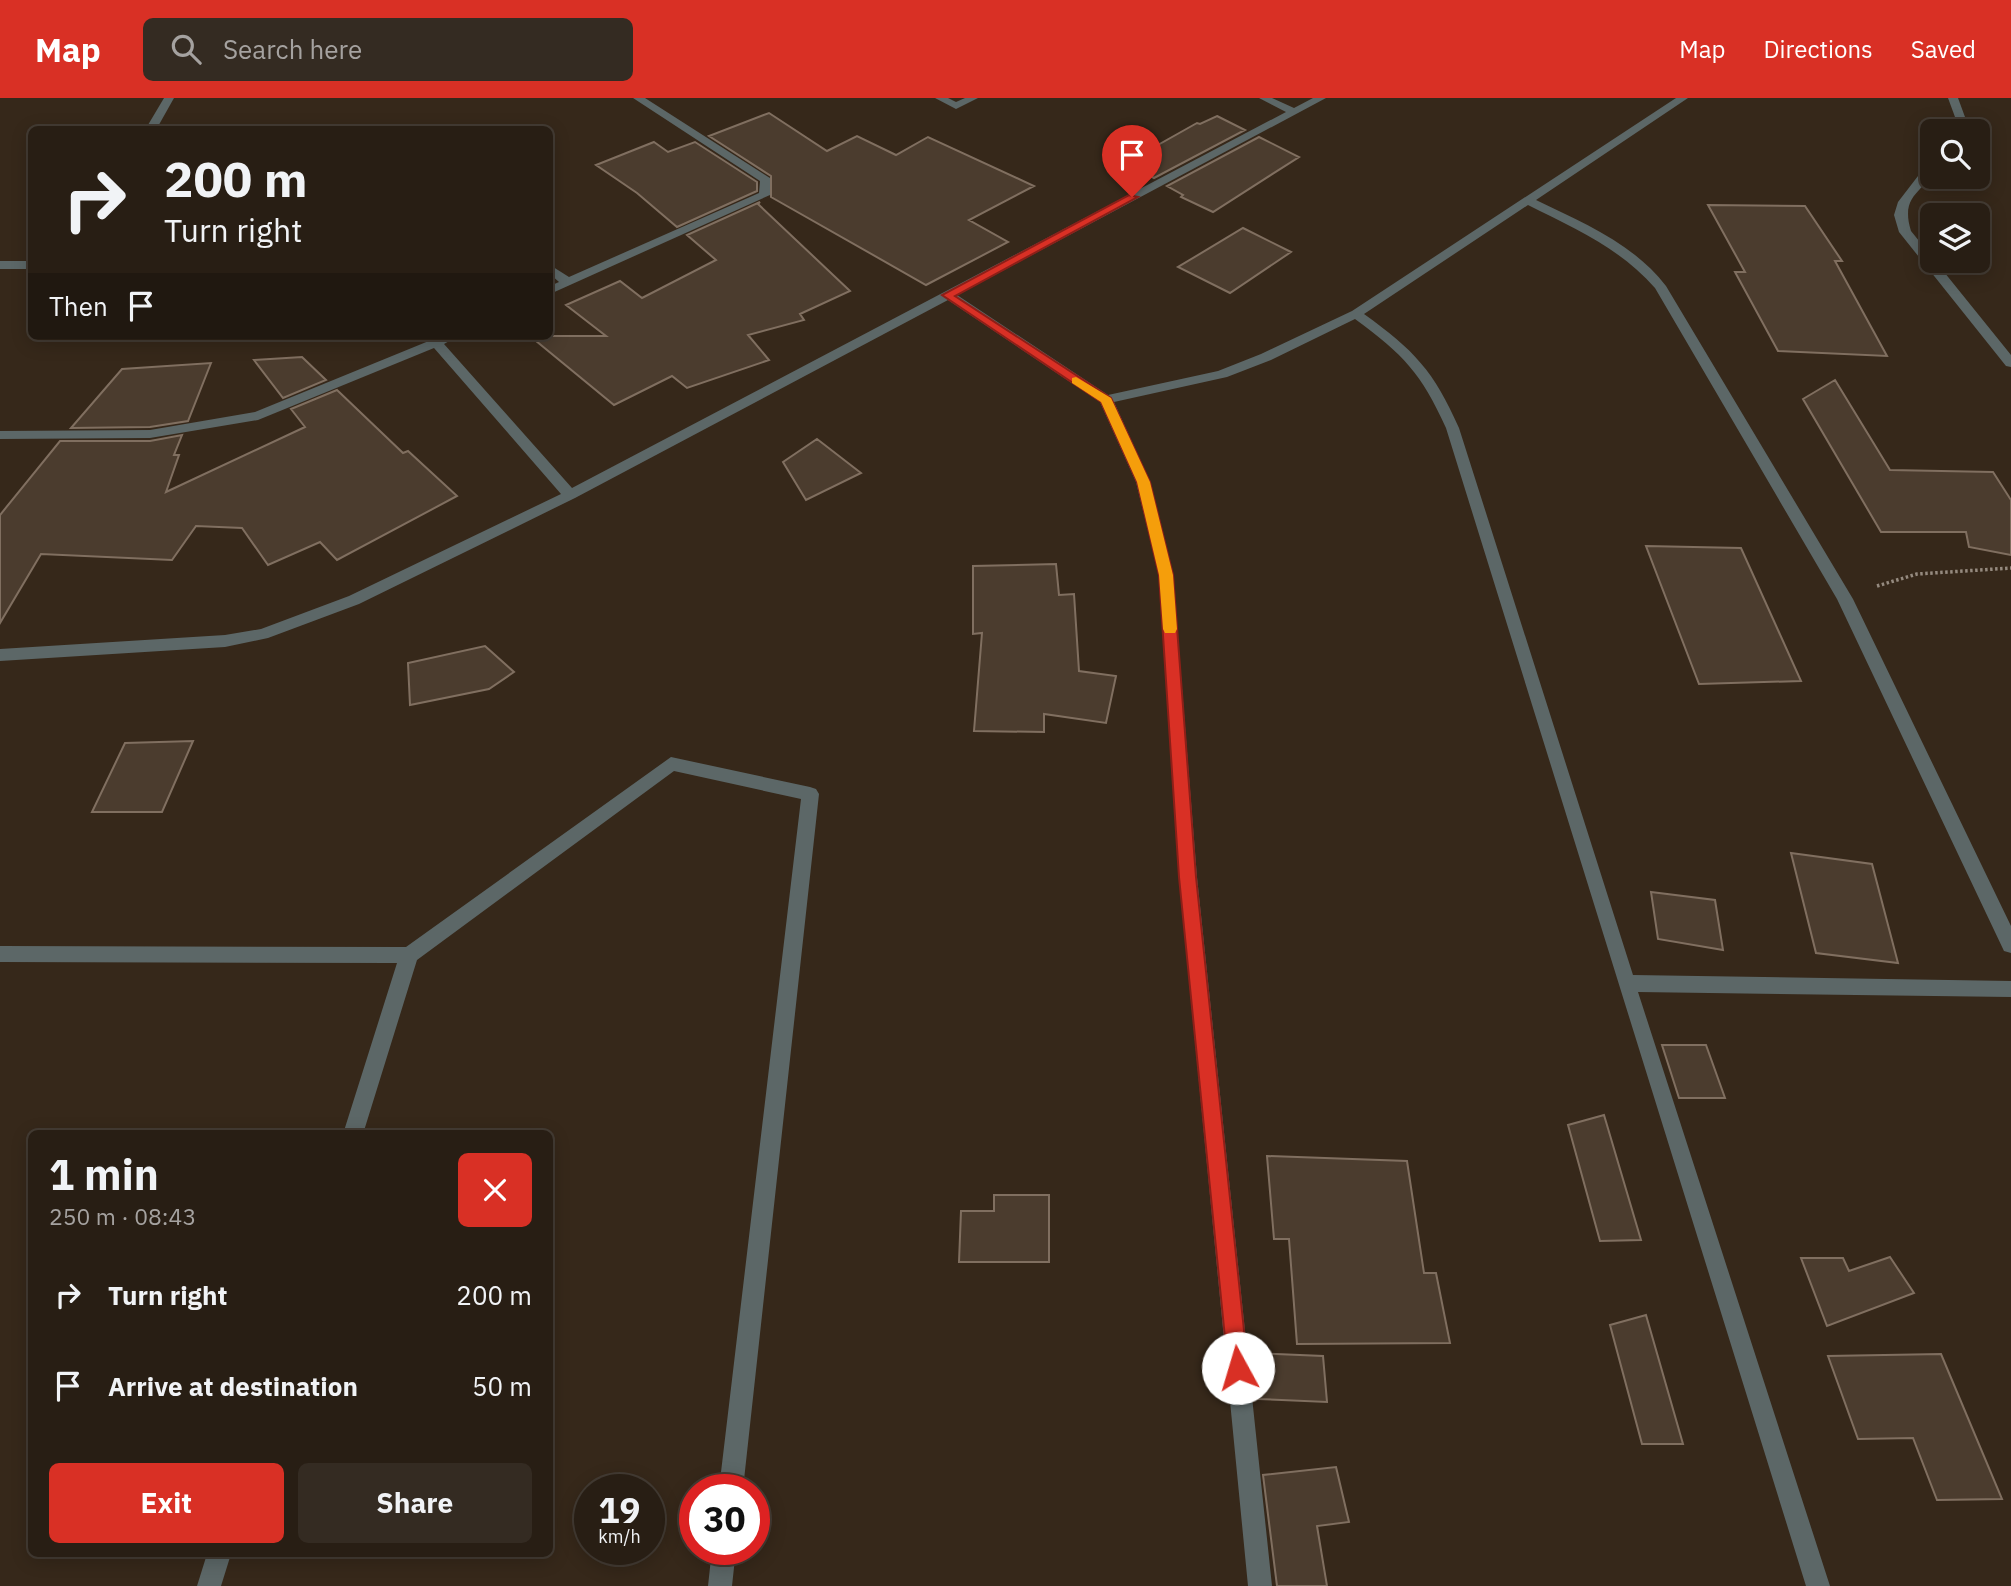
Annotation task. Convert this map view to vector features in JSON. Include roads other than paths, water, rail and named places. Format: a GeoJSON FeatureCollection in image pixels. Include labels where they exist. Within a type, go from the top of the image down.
{"type":"FeatureCollection","features":[{"type":"Feature","properties":{"kind":"street"},"geometry":{"type":"LineString","coordinates":[[152,126],[169,98]]}},
{"type":"Feature","properties":{"kind":"street"},"geometry":{"type":"LineString","coordinates":[[553,289],[764,195],[766,180],[638,98]]}},
{"type":"Feature","properties":{"kind":"street"},"geometry":{"type":"LineString","coordinates":[[940,98],[956,107],[973,98]]}},
{"type":"Feature","properties":{"kind":"street"},"geometry":{"type":"LineString","coordinates":[[1264,98],[1294,112]]}},
{"type":"Feature","properties":{"kind":"street"},"geometry":{"type":"LineString","coordinates":[[0,655],[225,641],[263,634],[354,600],[570,495],[1321,98]]}},
{"type":"Feature","properties":{"kind":"street"},"geometry":{"type":"LineString","coordinates":[[1106,400],[1222,374],[1266,357],[1356,314],[1683,98]]}},
{"type":"Feature","properties":{"kind":"street"},"geometry":{"type":"LineString","coordinates":[[1953,98],[1959,119]]}},
{"type":"Feature","properties":{"kind":"street"},"geometry":{"type":"LineString","coordinates":[[1920,181],[1904,202],[1900,215],[1905,232],[2011,363]]}},
{"type":"Feature","properties":{"kind":"street"},"geometry":{"type":"LineString","coordinates":[[1529,201],[1624,251],[1646,268],[1660,286],[1845,599],[2011,945]]}},
{"type":"Feature","properties":{"kind":"street"},"geometry":{"type":"LineString","coordinates":[[0,265],[28,265]]}},
{"type":"Feature","properties":{"kind":"street"},"geometry":{"type":"LineString","coordinates":[[553,270],[567,282]]}},
{"type":"Feature","properties":{"kind":"street"},"geometry":{"type":"LineString","coordinates":[[948,295],[1106,400],[1143,482],[1166,575],[1188,877],[1260,1586]]}},
{"type":"Feature","properties":{"kind":"street"},"geometry":{"type":"LineString","coordinates":[[1356,314],[1413,359],[1444,409],[1475,495],[1495,570],[1818,1586]]}},
{"type":"Feature","properties":{"kind":"street"},"geometry":{"type":"LineString","coordinates":[[0,435],[150,434],[258,416],[443,340]]}},
{"type":"Feature","properties":{"kind":"street"},"geometry":{"type":"LineString","coordinates":[[437,343],[570,495]]}},
{"type":"Feature","properties":{"kind":"street"},"geometry":{"type":"LineString","coordinates":[[354,1130],[410,955],[671,764],[810,793],[733,1474]]}},
{"type":"Feature","properties":{"kind":"street"},"geometry":{"type":"LineString","coordinates":[[0,954],[410,955]]}},
{"type":"Feature","properties":{"kind":"street"},"geometry":{"type":"LineString","coordinates":[[1627,983],[2011,989]]}},
{"type":"Feature","properties":{"kind":"street"},"geometry":{"type":"LineString","coordinates":[[209,1586],[218,1557]]}},
{"type":"Feature","properties":{"kind":"street"},"geometry":{"type":"LineString","coordinates":[[720,1586],[722,1565]]}}]}
